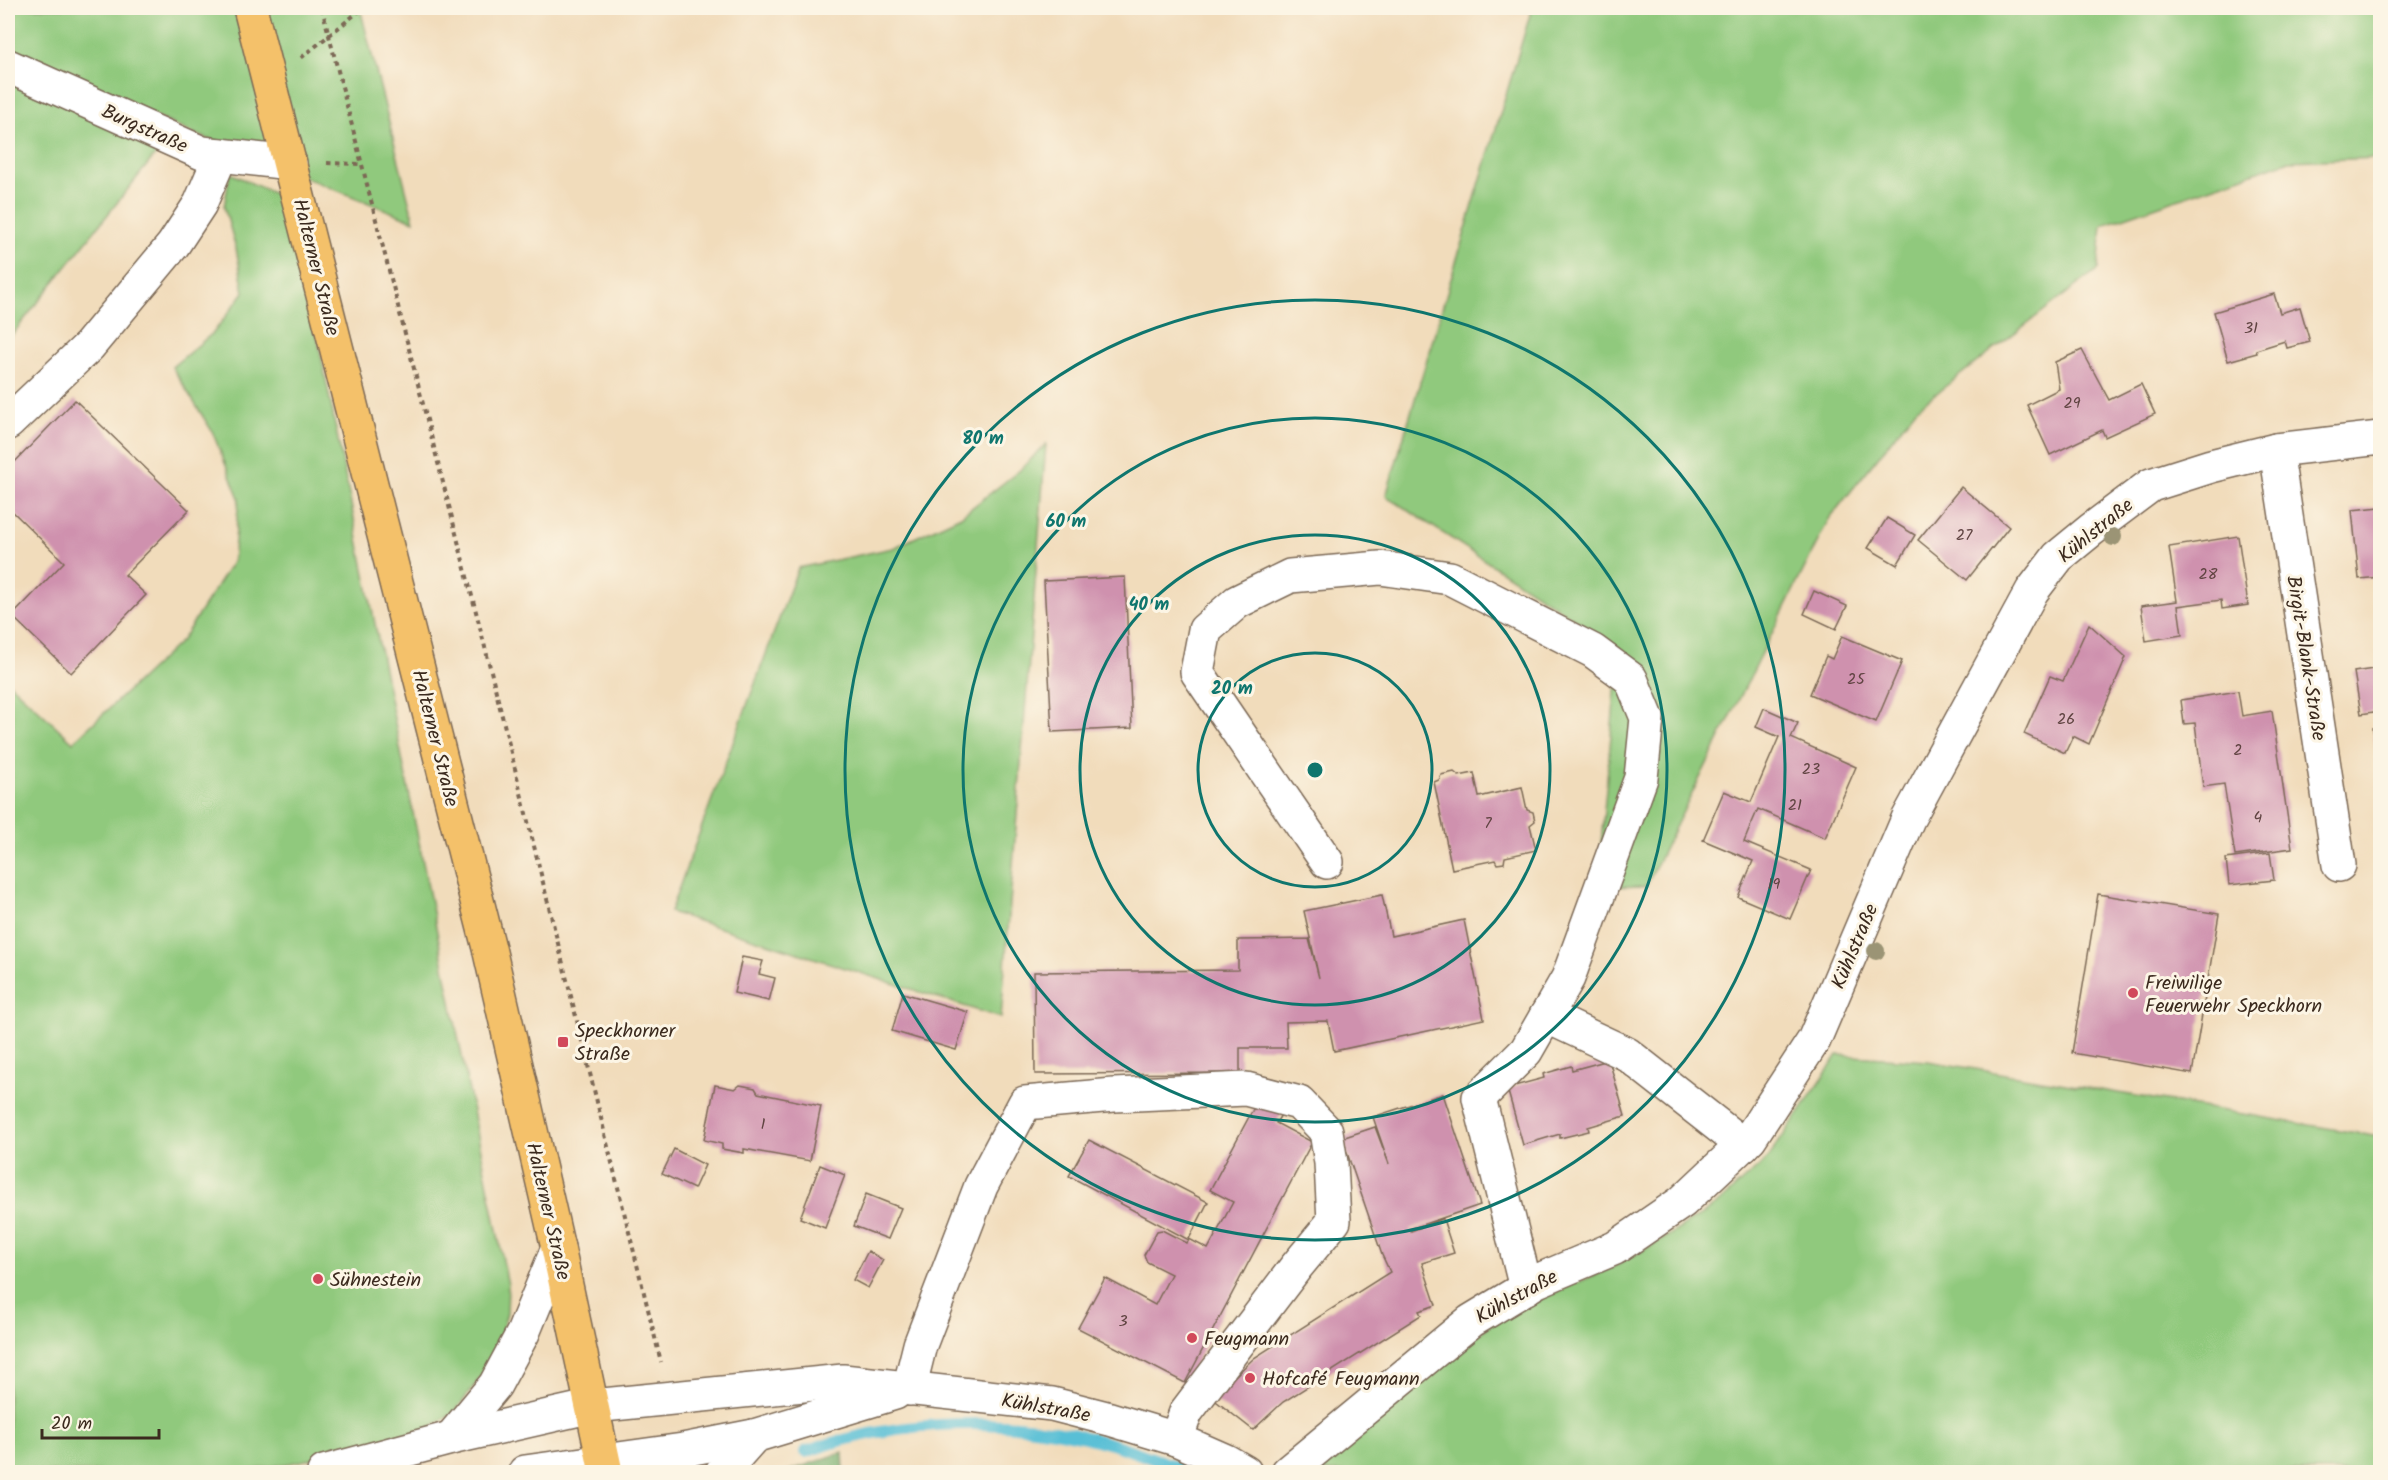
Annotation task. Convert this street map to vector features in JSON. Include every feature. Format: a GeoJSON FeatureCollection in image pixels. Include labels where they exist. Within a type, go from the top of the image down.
{"type":"FeatureCollection","features":[{"type":"Feature","properties":{"kind":"main road","name":"Halterner Straße"},"geometry":{"type":"LineString","coordinates":[[250,8],[489,948],[558,1248],[605,1468]]}},
{"type":"Feature","properties":{"kind":"street","name":"Burgstraße"},"geometry":{"type":"LineString","coordinates":[[8,66],[202,153],[290,163]]}},
{"type":"Feature","properties":{"kind":"street"},"geometry":{"type":"LineString","coordinates":[[8,423],[89,346],[173,245],[200,204],[221,155]]}},
{"type":"Feature","properties":{"kind":"street","name":"Kühlstraße"},"geometry":{"type":"LineString","coordinates":[[1288,1473],[1471,1321],[1537,1281],[1614,1248],[1682,1202],[1750,1138],[1814,1040],[1908,819],[2032,591],[2058,557],[2151,486],[2211,466],[2276,450],[2380,438]]}},
{"type":"Feature","properties":{"kind":"street","name":"Birgit-Blank-Straße"},"geometry":{"type":"LineString","coordinates":[[2276,450],[2339,865]]}},
{"type":"Feature","properties":{"kind":"street"},"geometry":{"type":"LineString","coordinates":[[1328,862],[1197,672],[1205,630],[1237,602],[1290,576],[1380,568],[1450,578],[1593,651],[1631,679],[1647,718],[1641,778],[1568,978],[1526,1051],[1479,1098],[1526,1288]]}},
{"type":"Feature","properties":{"kind":"street"},"geometry":{"type":"LineString","coordinates":[[1546,1016],[1627,1054],[1743,1145]]}},
{"type":"Feature","properties":{"kind":"street"},"geometry":{"type":"LineString","coordinates":[[909,1389],[920,1345],[981,1186],[1025,1103],[1114,1095],[1246,1089],[1299,1103],[1326,1131],[1334,1221],[1296,1267],[1186,1412],[1176,1439]]}},
{"type":"Feature","properties":{"kind":"street"},"geometry":{"type":"LineString","coordinates":[[451,1438],[495,1385],[523,1333],[558,1248]]}},
{"type":"Feature","properties":{"kind":"street","name":"Kühlstraße"},"geometry":{"type":"LineString","coordinates":[[593,1406],[843,1382],[1052,1404],[1176,1439],[1226,1461],[1245,1473]]}},
{"type":"Feature","properties":{"kind":"street","name":"Kühlstraße"},"geometry":{"type":"LineString","coordinates":[[605,1468],[754,1436],[909,1389]]}},
{"type":"Feature","properties":{"kind":"street"},"geometry":{"type":"LineString","coordinates":[[324,1473],[451,1438],[593,1406]]}},
{"type":"Feature","properties":{"kind":"street"},"geometry":{"type":"LineString","coordinates":[[722,1473],[754,1436]]}},
{"type":"Feature","properties":{"kind":"street"},"geometry":{"type":"LineString","coordinates":[[525,1473],[605,1468]]}},
{"type":"Feature","properties":{"kind":"path"},"geometry":{"type":"LineString","coordinates":[[322,8],[493,679],[670,1398]]}},
{"type":"Feature","properties":{"kind":"path"},"geometry":{"type":"LineString","coordinates":[[269,82],[363,8]]}},
{"type":"Feature","properties":{"kind":"green space"},"geometry":{"type":"Polygon","coordinates":[[[8,8],[360,8],[414,221],[188,131],[8,51],[8,8]]]}},
{"type":"Feature","properties":{"kind":"green space"},"geometry":{"type":"Polygon","coordinates":[[[1532,8],[2380,8],[2380,158],[2287,161],[2102,225],[2098,269],[1916,409],[1829,519],[1646,886],[1597,887],[1619,648],[1386,496],[1532,8]]]}},
{"type":"Feature","properties":{"kind":"green space"},"geometry":{"type":"Polygon","coordinates":[[[8,74],[163,145],[8,340],[8,74]]]}},
{"type":"Feature","properties":{"kind":"green space"},"geometry":{"type":"Polygon","coordinates":[[[230,173],[290,201],[508,1285],[507,1313],[493,1361],[454,1413],[427,1429],[333,1455],[244,1472],[8,1472],[8,682],[73,742],[182,640],[233,561],[239,498],[212,431],[172,367],[214,332],[244,292],[236,248],[224,207],[230,173]]]}},
{"type":"Feature","properties":{"kind":"green space"},"geometry":{"type":"Polygon","coordinates":[[[1046,444],[1001,1018],[670,912],[798,568],[893,548],[961,516],[1020,470],[1046,444]]]}},
{"type":"Feature","properties":{"kind":"green space"},"geometry":{"type":"Polygon","coordinates":[[[1838,1055],[1928,1061],[2380,1137],[2380,1472],[1317,1472],[1499,1317],[1611,1268],[1715,1206],[1769,1157],[1838,1055]]]}},
{"type":"Feature","properties":{"kind":"green space"},"geometry":{"type":"Polygon","coordinates":[[[843,1452],[844,1472],[786,1472],[843,1452]]]}},
{"type":"Feature","properties":{"kind":"building"},"geometry":{"type":"Polygon","coordinates":[[[2274,294],[2280,313],[2300,307],[2310,342],[2287,348],[2285,341],[2256,350],[2257,353],[2228,361],[2214,312],[2274,294]]]}},
{"type":"Feature","properties":{"kind":"building"},"geometry":{"type":"Polygon","coordinates":[[[2082,350],[2109,400],[2141,384],[2155,414],[2105,437],[2102,430],[2050,455],[2027,405],[2059,389],[2055,362],[2082,350]]]}},
{"type":"Feature","properties":{"kind":"building"},"geometry":{"type":"Polygon","coordinates":[[[75,400],[189,510],[125,575],[146,595],[71,673],[12,616],[64,562],[8,507],[8,469],[75,400]]]}},
{"type":"Feature","properties":{"kind":"building"},"geometry":{"type":"Polygon","coordinates":[[[1961,487],[2009,527],[1967,580],[1918,540],[1961,487]]]}},
{"type":"Feature","properties":{"kind":"building"},"geometry":{"type":"Polygon","coordinates":[[[2380,507],[2380,577],[2359,579],[2352,510],[2380,507]]]}},
{"type":"Feature","properties":{"kind":"building"},"geometry":{"type":"Polygon","coordinates":[[[1887,518],[1915,535],[1897,565],[1868,548],[1887,518]]]}},
{"type":"Feature","properties":{"kind":"building"},"geometry":{"type":"Polygon","coordinates":[[[2238,536],[2248,605],[2222,609],[2221,600],[2178,606],[2182,635],[2146,641],[2141,606],[2177,601],[2169,547],[2238,536]]]}},
{"type":"Feature","properties":{"kind":"building"},"geometry":{"type":"Polygon","coordinates":[[[1125,577],[1132,728],[1052,732],[1044,581],[1125,577]]]}},
{"type":"Feature","properties":{"kind":"building"},"geometry":{"type":"Polygon","coordinates":[[[1814,591],[1847,606],[1836,629],[1804,614],[1814,591]]]}},
{"type":"Feature","properties":{"kind":"building"},"geometry":{"type":"Polygon","coordinates":[[[2089,624],[2126,657],[2089,744],[2073,736],[2065,753],[2024,734],[2050,676],[2063,681],[2089,624]]]}},
{"type":"Feature","properties":{"kind":"building"},"geometry":{"type":"Polygon","coordinates":[[[1842,636],[1902,661],[1876,722],[1810,694],[1826,656],[1832,659],[1842,636]]]}},
{"type":"Feature","properties":{"kind":"building"},"geometry":{"type":"Polygon","coordinates":[[[2380,668],[2380,711],[2361,714],[2354,672],[2380,668]]]}},
{"type":"Feature","properties":{"kind":"building"},"geometry":{"type":"Polygon","coordinates":[[[2238,691],[2242,716],[2272,711],[2292,848],[2235,856],[2224,784],[2203,787],[2195,723],[2184,724],[2181,700],[2238,691]]]}},
{"type":"Feature","properties":{"kind":"building"},"geometry":{"type":"Polygon","coordinates":[[[1764,708],[1798,723],[1791,738],[1856,767],[1825,838],[1758,809],[1751,825],[1744,842],[1811,870],[1790,919],[1738,897],[1753,861],[1703,840],[1724,791],[1751,802],[1779,737],[1756,727],[1764,708]]]}},
{"type":"Feature","properties":{"kind":"building"},"geometry":{"type":"Polygon","coordinates":[[[2380,727],[2380,773],[2379,773],[2373,728],[2380,727]]]}},
{"type":"Feature","properties":{"kind":"building"},"geometry":{"type":"Polygon","coordinates":[[[1454,772],[1459,776],[1474,773],[1479,797],[1522,787],[1527,810],[1533,812],[1535,821],[1530,825],[1536,850],[1505,857],[1504,863],[1497,864],[1495,860],[1452,869],[1434,782],[1439,780],[1441,775],[1454,772]]]}},
{"type":"Feature","properties":{"kind":"building"},"geometry":{"type":"Polygon","coordinates":[[[2270,853],[2274,880],[2229,885],[2226,859],[2270,853]]]}},
{"type":"Feature","properties":{"kind":"building"},"geometry":{"type":"Polygon","coordinates":[[[2098,894],[2219,914],[2192,1074],[2072,1053],[2098,894]]]}},
{"type":"Feature","properties":{"kind":"building"},"geometry":{"type":"Polygon","coordinates":[[[1382,895],[1391,936],[1464,920],[1484,1019],[1334,1051],[1328,1021],[1286,1022],[1287,1048],[1240,1048],[1240,1073],[1035,1074],[1034,972],[1238,970],[1238,940],[1309,939],[1319,978],[1304,911],[1382,895]]]}},
{"type":"Feature","properties":{"kind":"building"},"geometry":{"type":"Polygon","coordinates":[[[742,957],[763,961],[759,974],[775,978],[769,1001],[734,993],[742,957]]]}},
{"type":"Feature","properties":{"kind":"building"},"geometry":{"type":"Polygon","coordinates":[[[903,993],[968,1012],[956,1050],[892,1031],[903,993]]]}},
{"type":"Feature","properties":{"kind":"building"},"geometry":{"type":"Polygon","coordinates":[[[1609,1060],[1625,1116],[1588,1127],[1589,1131],[1560,1138],[1560,1134],[1523,1145],[1507,1088],[1544,1078],[1543,1074],[1571,1066],[1572,1070],[1609,1060]]]}},
{"type":"Feature","properties":{"kind":"building"},"geometry":{"type":"Polygon","coordinates":[[[715,1085],[735,1089],[740,1085],[755,1088],[758,1093],[821,1106],[810,1161],[744,1149],[744,1153],[722,1149],[722,1144],[704,1140],[715,1085]]]}},
{"type":"Feature","properties":{"kind":"building"},"geometry":{"type":"Polygon","coordinates":[[[1443,1094],[1480,1205],[1410,1229],[1411,1231],[1443,1219],[1454,1253],[1422,1263],[1436,1305],[1419,1311],[1421,1315],[1283,1402],[1253,1430],[1212,1398],[1254,1358],[1390,1272],[1342,1138],[1375,1127],[1389,1164],[1373,1117],[1443,1094]]]}},
{"type":"Feature","properties":{"kind":"building"},"geometry":{"type":"Polygon","coordinates":[[[1258,1100],[1282,1113],[1276,1123],[1312,1142],[1185,1383],[1078,1328],[1105,1278],[1155,1305],[1171,1274],[1147,1262],[1144,1255],[1157,1231],[1162,1230],[1187,1243],[1189,1240],[1069,1176],[1089,1140],[1208,1202],[1189,1239],[1208,1249],[1233,1202],[1210,1190],[1258,1100]]]}},
{"type":"Feature","properties":{"kind":"building"},"geometry":{"type":"Polygon","coordinates":[[[674,1149],[705,1165],[694,1189],[662,1174],[674,1149]]]}},
{"type":"Feature","properties":{"kind":"building"},"geometry":{"type":"Polygon","coordinates":[[[820,1165],[845,1175],[825,1228],[800,1218],[820,1165]]]}},
{"type":"Feature","properties":{"kind":"building"},"geometry":{"type":"Polygon","coordinates":[[[866,1194],[901,1208],[888,1239],[854,1226],[866,1194]]]}},
{"type":"Feature","properties":{"kind":"building"},"geometry":{"type":"Polygon","coordinates":[[[868,1251],[883,1260],[868,1288],[853,1280],[868,1251]]]}},
{"type":"Feature","properties":{"kind":"waterway"},"geometry":{"type":"LineString","coordinates":[[805,1452],[842,1440],[920,1426],[999,1425],[1077,1435],[1115,1445],[1188,1471]]}},
{"type":"Feature","properties":{"kind":"place","name":"Freiwilige Feuerwehr Speckhorn"},"geometry":{"type":"Point","coordinates":[2133,993]}},
{"type":"Feature","properties":{"kind":"place","name":"Speckhorner Straße"},"geometry":{"type":"Point","coordinates":[563,1042]}},
{"type":"Feature","properties":{"kind":"place","name":"Sühnestein"},"geometry":{"type":"Point","coordinates":[318,1279]}},
{"type":"Feature","properties":{"kind":"place","name":"Feugmann"},"geometry":{"type":"Point","coordinates":[1192,1338]}},
{"type":"Feature","properties":{"kind":"place","name":"Hofcafé Feugmann"},"geometry":{"type":"Point","coordinates":[1250,1378]}}]}
